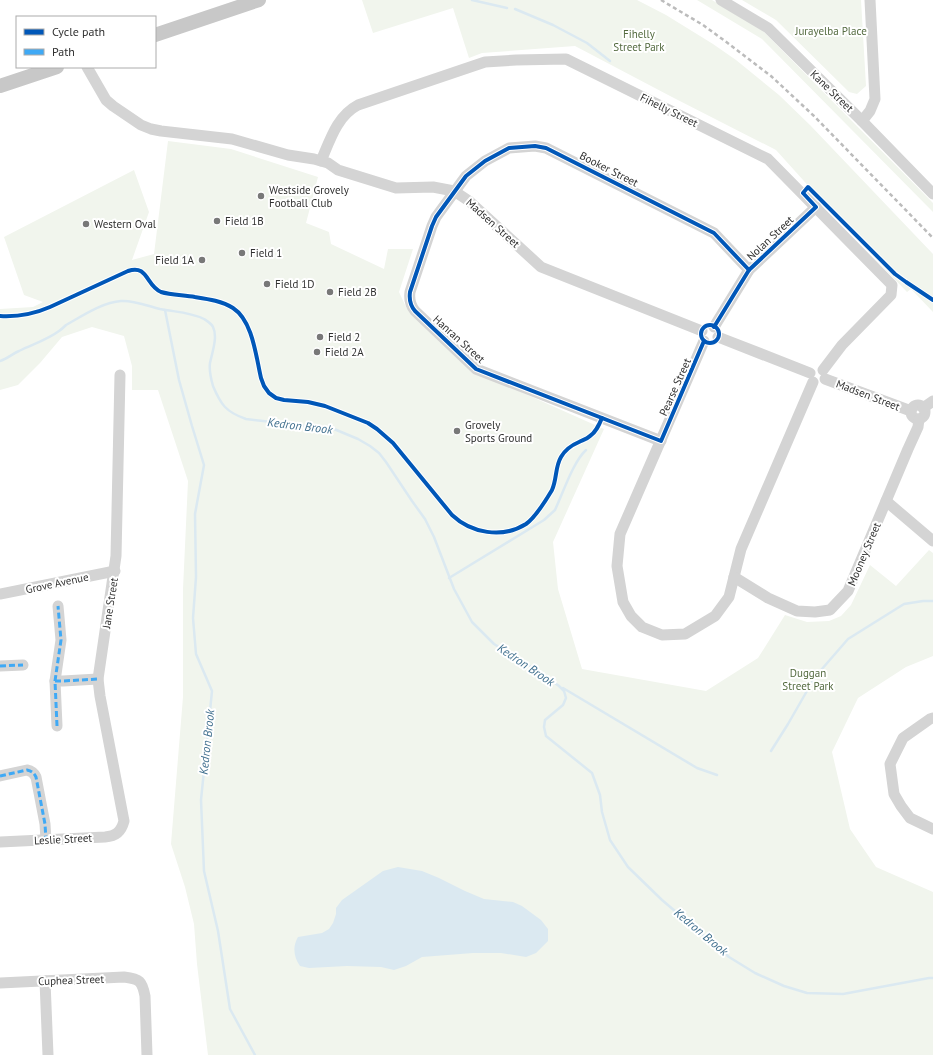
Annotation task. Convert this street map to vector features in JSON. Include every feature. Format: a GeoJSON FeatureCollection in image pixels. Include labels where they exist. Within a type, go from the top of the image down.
{"type":"FeatureCollection","features":[{"type":"Feature","properties":{"kind":"main road"},"geometry":{"type":"LineString","coordinates":[[156,35],[260,0]]}},
{"type":"Feature","properties":{"kind":"main road"},"geometry":{"type":"LineString","coordinates":[[0,86],[54,68]]}},
{"type":"Feature","properties":{"kind":"street","name":"Kane Street"},"geometry":{"type":"LineString","coordinates":[[721,0],[768,28],[933,194]]}},
{"type":"Feature","properties":{"kind":"street"},"geometry":{"type":"LineString","coordinates":[[862,121],[870,111],[875,99],[870,0]]}},
{"type":"Feature","properties":{"kind":"street","name":"Fihelly Street"},"geometry":{"type":"LineString","coordinates":[[321,161],[336,126],[350,109],[358,105],[485,62],[566,59],[764,156],[892,285],[891,295],[842,346],[824,374]]}},
{"type":"Feature","properties":{"kind":"street","name":"Madsen Street"},"geometry":{"type":"LineString","coordinates":[[88,68],[106,100],[141,125],[151,129],[232,139],[288,155],[328,163],[338,170],[396,188],[433,187],[454,191],[469,201],[541,267],[703,336]]}},
{"type":"Feature","properties":{"kind":"street","name":"Booker Street"},"geometry":{"type":"LineString","coordinates":[[454,191],[466,176],[476,167],[501,151],[509,148],[524,146],[546,148],[714,233],[749,270]]}},
{"type":"Feature","properties":{"kind":"street","name":"Hanran Street"},"geometry":{"type":"LineString","coordinates":[[454,191],[436,217],[432,226],[410,292],[409,300],[411,307],[476,369],[661,441]]}},
{"type":"Feature","properties":{"kind":"street","name":"Nolan Street"},"geometry":{"type":"LineString","coordinates":[[716,332],[749,270],[816,207]]}},
{"type":"Feature","properties":{"kind":"street"},"geometry":{"type":"LineString","coordinates":[[716,332],[716,340],[712,343],[709,343],[703,336],[706,326],[709,326],[716,332],[812,378],[817,384],[820,384],[824,380],[824,374]]}},
{"type":"Feature","properties":{"kind":"street","name":"Pearse Street"},"geometry":{"type":"LineString","coordinates":[[703,336],[661,441],[620,534],[617,566],[623,602],[631,616],[642,627],[662,636],[685,634],[715,616],[729,597],[741,549],[812,378]]}},
{"type":"Feature","properties":{"kind":"street","name":"Madsen Street"},"geometry":{"type":"LineString","coordinates":[[824,374],[915,415]]}},
{"type":"Feature","properties":{"kind":"street","name":"Jane Street"},"geometry":{"type":"LineString","coordinates":[[120,375],[115,571],[98,679],[124,821],[122,828]]}},
{"type":"Feature","properties":{"kind":"street","name":"Mooney Street"},"geometry":{"type":"LineString","coordinates":[[734,577],[768,598],[797,611],[815,612],[830,610],[848,591],[918,427],[915,415],[924,415],[923,408],[933,401]]}},
{"type":"Feature","properties":{"kind":"street"},"geometry":{"type":"LineString","coordinates":[[886,501],[933,541]]}},
{"type":"Feature","properties":{"kind":"street","name":"Grove Avenue"},"geometry":{"type":"LineString","coordinates":[[0,594],[115,571]]}},
{"type":"Feature","properties":{"kind":"street"},"geometry":{"type":"LineString","coordinates":[[57,726],[55,681],[61,640],[58,606]]}},
{"type":"Feature","properties":{"kind":"street"},"geometry":{"type":"LineString","coordinates":[[0,666],[23,665]]}},
{"type":"Feature","properties":{"kind":"street"},"geometry":{"type":"LineString","coordinates":[[55,681],[98,679]]}},
{"type":"Feature","properties":{"kind":"street"},"geometry":{"type":"LineString","coordinates":[[933,718],[903,738],[890,764],[894,794],[901,806],[910,818],[933,829]]}},
{"type":"Feature","properties":{"kind":"street"},"geometry":{"type":"LineString","coordinates":[[0,776],[27,770],[34,774],[36,777],[45,824],[46,840]]}},
{"type":"Feature","properties":{"kind":"street","name":"Leslie Street"},"geometry":{"type":"LineString","coordinates":[[0,842],[105,837],[112,836],[122,828]]}},
{"type":"Feature","properties":{"kind":"street","name":"Cuphea Street"},"geometry":{"type":"LineString","coordinates":[[0,983],[124,977],[134,978],[144,987],[147,1055]]}},
{"type":"Feature","properties":{"kind":"street"},"geometry":{"type":"LineString","coordinates":[[45,981],[48,1055]]}},
{"type":"Feature","properties":{"kind":"green space","name":"Fihelly Street Park"},"geometry":{"type":"Polygon","coordinates":[[[362,0],[637,0],[666,15],[736,60],[779,95],[810,125],[933,254],[933,312],[911,289],[907,292],[858,241],[776,150],[575,46],[482,53],[469,58],[453,8],[373,33],[362,0]]]}},
{"type":"Feature","properties":{"kind":"green space"},"geometry":{"type":"Polygon","coordinates":[[[697,0],[712,0],[761,29],[933,203],[933,212],[762,39],[697,0]]]}},
{"type":"Feature","properties":{"kind":"green space","name":"Jurayelba Place"},"geometry":{"type":"Polygon","coordinates":[[[742,0],[861,0],[866,86],[857,94],[849,92],[776,20],[742,0]]]}},
{"type":"Feature","properties":{"kind":"green space","name":"Duggan Street Park"},"geometry":{"type":"Polygon","coordinates":[[[168,141],[231,149],[318,177],[306,223],[329,232],[331,244],[384,269],[388,249],[413,249],[399,292],[406,307],[469,369],[604,429],[553,542],[558,589],[582,669],[706,691],[758,658],[785,615],[807,622],[829,621],[841,616],[851,605],[870,565],[896,586],[929,550],[933,553],[933,656],[906,667],[858,698],[832,752],[850,829],[876,867],[933,892],[933,1055],[208,1055],[197,964],[194,924],[185,887],[171,844],[183,697],[183,589],[188,481],[158,390],[132,390],[132,366],[124,336],[92,327],[62,337],[40,363],[18,385],[0,390],[0,309],[33,307],[43,302],[24,295],[4,237],[134,170],[149,212],[132,260],[154,254],[168,141]]]}},
{"type":"Feature","properties":{"kind":"shaded area"},"geometry":{"type":"Polygon","coordinates":[[[398,867],[422,871],[484,899],[513,902],[522,906],[541,920],[548,929],[548,941],[536,953],[526,957],[501,953],[473,953],[422,957],[406,966],[394,970],[381,967],[347,966],[309,968],[300,966],[296,960],[294,952],[298,937],[322,933],[329,929],[336,914],[336,908],[342,900],[383,871],[398,867]]]}},
{"type":"Feature","properties":{"kind":"waterway"},"geometry":{"type":"LineString","coordinates":[[472,0],[507,8]]}},
{"type":"Feature","properties":{"kind":"waterway"},"geometry":{"type":"LineString","coordinates":[[515,9],[553,25],[587,43],[610,61]]}},
{"type":"Feature","properties":{"kind":"waterway","name":"Kedron Brook"},"geometry":{"type":"LineString","coordinates":[[0,361],[50,337],[66,325],[93,310],[114,302],[136,302],[160,309],[182,312],[205,320],[211,324],[215,335],[210,363],[212,383],[222,403],[234,414],[246,419],[334,429],[358,439],[379,453],[425,519],[434,537],[454,589],[472,622],[494,644],[538,671],[564,691],[566,698],[563,705],[545,720],[544,727],[546,736],[592,773],[600,795],[602,812],[610,840],[628,867],[662,900],[729,957],[755,973],[784,986],[807,993],[843,994],[933,978]]}},
{"type":"Feature","properties":{"kind":"waterway","name":"Kedron Brook"},"geometry":{"type":"LineString","coordinates":[[165,310],[179,380],[204,465],[195,514],[196,577],[193,618],[196,654],[212,691],[201,800],[204,871],[218,931],[230,1009],[255,1055]]}},
{"type":"Feature","properties":{"kind":"waterway"},"geometry":{"type":"LineString","coordinates":[[449,578],[544,520],[555,510],[577,462],[586,450]]}},
{"type":"Feature","properties":{"kind":"waterway"},"geometry":{"type":"LineString","coordinates":[[771,751],[815,677],[848,639],[904,604],[933,601]]}},
{"type":"Feature","properties":{"kind":"waterway"},"geometry":{"type":"LineString","coordinates":[[563,688],[697,768],[717,775]]}},
{"type":"Feature","properties":{"kind":"railway"},"geometry":{"type":"LineString","coordinates":[[661,0],[703,25],[771,76],[814,116],[933,238]]}},
{"type":"Feature","properties":{"kind":"marked path"},"geometry":{"type":"LineString","coordinates":[[57,726],[55,681],[61,640],[58,606]]}},
{"type":"Feature","properties":{"kind":"marked path"},"geometry":{"type":"LineString","coordinates":[[0,666],[23,665]]}},
{"type":"Feature","properties":{"kind":"marked path"},"geometry":{"type":"LineString","coordinates":[[55,681],[98,679]]}},
{"type":"Feature","properties":{"kind":"marked path"},"geometry":{"type":"LineString","coordinates":[[0,776],[27,770],[34,774],[36,777],[45,824],[46,840]]}},
{"type":"Feature","properties":{"kind":"cycle path"},"geometry":{"type":"LineString","coordinates":[[704,341],[661,441],[476,369],[415,311],[410,302],[410,292],[436,217],[466,176],[485,161],[509,148],[535,146],[546,148],[714,233],[749,270]]}},
{"type":"Feature","properties":{"kind":"cycle path"},"geometry":{"type":"LineString","coordinates":[[714,327],[749,270],[816,207],[803,193],[808,187],[895,274],[933,300]]}},
{"type":"Feature","properties":{"kind":"cycle path"},"geometry":{"type":"LineString","coordinates":[[0,316],[20,315],[44,309],[128,271],[135,270],[139,270],[143,273],[152,285],[161,292],[220,302],[233,308],[245,321],[253,340],[261,378],[269,393],[276,398],[284,400],[308,402],[325,406],[368,423],[393,443],[452,515],[468,526],[487,532],[517,529],[530,521],[552,490],[559,461],[563,454],[571,446],[586,439],[592,434],[602,418]]}},
{"type":"Feature","properties":{"kind":"cycle path"},"geometry":{"type":"LineString","coordinates":[[710,325],[716,328],[719,334],[716,340],[710,343],[704,340],[701,334],[704,328],[710,325]]}},
{"type":"Feature","properties":{"kind":"place","name":"Westside Grovely Football Club"},"geometry":{"type":"Point","coordinates":[261,196]}},
{"type":"Feature","properties":{"kind":"place","name":"Field 1B"},"geometry":{"type":"Point","coordinates":[217,221]}},
{"type":"Feature","properties":{"kind":"place","name":"Western Oval"},"geometry":{"type":"Point","coordinates":[86,224]}},
{"type":"Feature","properties":{"kind":"place","name":"Field 1"},"geometry":{"type":"Point","coordinates":[242,253]}},
{"type":"Feature","properties":{"kind":"place","name":"Field 1A"},"geometry":{"type":"Point","coordinates":[202,260]}},
{"type":"Feature","properties":{"kind":"place","name":"Field 1D"},"geometry":{"type":"Point","coordinates":[267,284]}},
{"type":"Feature","properties":{"kind":"place","name":"Field 2B"},"geometry":{"type":"Point","coordinates":[330,292]}},
{"type":"Feature","properties":{"kind":"place","name":"Field 2"},"geometry":{"type":"Point","coordinates":[320,337]}},
{"type":"Feature","properties":{"kind":"place","name":"Field 2A"},"geometry":{"type":"Point","coordinates":[317,352]}},
{"type":"Feature","properties":{"kind":"place","name":"Grovely Sports Ground"},"geometry":{"type":"Point","coordinates":[457,431]}}]}
